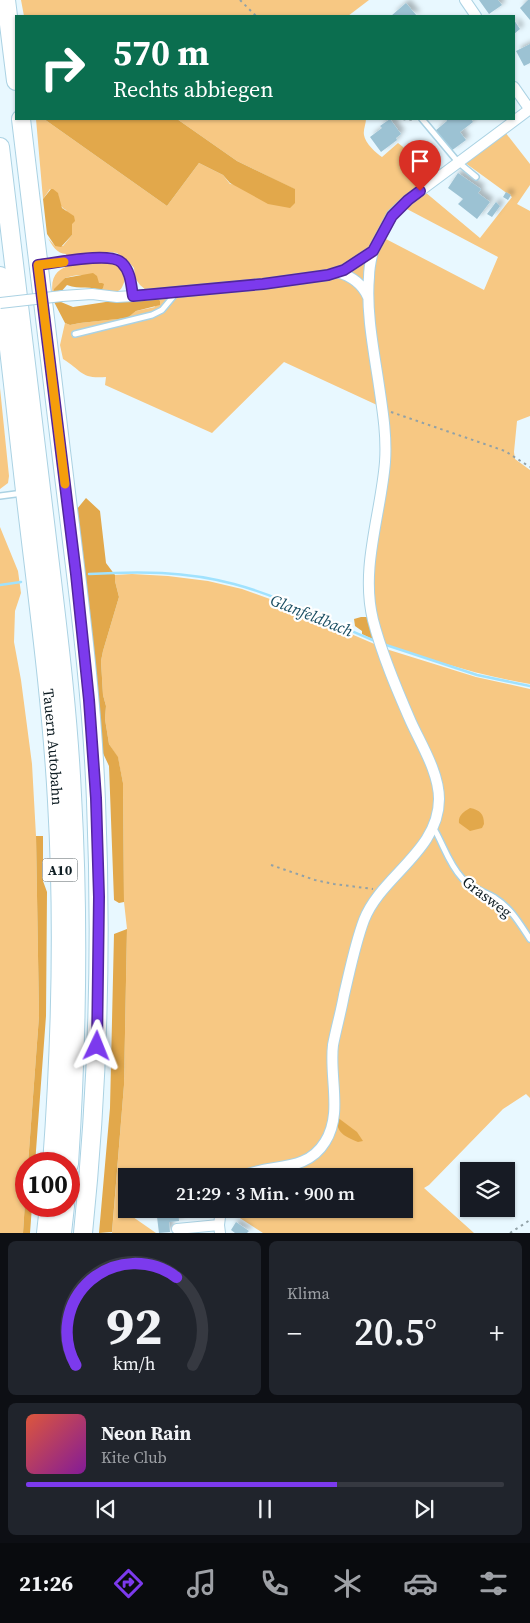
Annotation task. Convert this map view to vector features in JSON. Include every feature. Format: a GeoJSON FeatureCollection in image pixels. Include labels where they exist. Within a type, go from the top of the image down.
{"type":"FeatureCollection","features":[{"type":"Feature","properties":{"kind":"highway"},"geometry":{"type":"LineString","coordinates":[[6,0],[15,73]]}},
{"type":"Feature","properties":{"kind":"highway"},"geometry":{"type":"LineString","coordinates":[[21,120],[76,574],[89,700],[96,798],[99,897],[98,996],[95,1096],[83,1233]]}},
{"type":"Feature","properties":{"kind":"highway"},"geometry":{"type":"LineString","coordinates":[[0,147],[14,330]]}},
{"type":"Feature","properties":{"kind":"highway"},"geometry":{"type":"LineString","coordinates":[[0,276],[14,330]]}},
{"type":"Feature","properties":{"kind":"highway","name":"Tauern Autobahn"},"geometry":{"type":"LineString","coordinates":[[14,330],[26,493],[50,708],[57,802],[61,992],[58,1087],[53,1152]]}},
{"type":"Feature","properties":{"kind":"highway","name":"A10"},"geometry":{"type":"LineString","coordinates":[[14,330],[66,696],[76,892],[74,1092],[70,1152]]}},
{"type":"Feature","properties":{"kind":"highway"},"geometry":{"type":"LineString","coordinates":[[46,1233],[48,1217]]}},
{"type":"Feature","properties":{"kind":"highway"},"geometry":{"type":"LineString","coordinates":[[62,1233],[64,1217]]}},
{"type":"Feature","properties":{"kind":"street"},"geometry":{"type":"LineString","coordinates":[[466,0],[475,15]]}},
{"type":"Feature","properties":{"kind":"street"},"geometry":{"type":"LineString","coordinates":[[267,1168],[302,1163],[309,1160],[320,1150],[329,1136],[333,1116],[333,1046],[354,954],[364,921],[382,890],[418,852],[433,826],[438,808],[439,792],[434,773],[383,651],[371,611],[369,586],[372,552],[385,461],[385,435],[368,298],[373,251],[386,225],[399,208],[530,110],[515,88]]}},
{"type":"Feature","properties":{"kind":"street"},"geometry":{"type":"LineString","coordinates":[[0,303],[92,294],[117,297],[133,296],[263,284],[328,275],[344,270],[373,251]]}},
{"type":"Feature","properties":{"kind":"street"},"geometry":{"type":"LineString","coordinates":[[337,272],[354,279],[362,286],[368,298]]}},
{"type":"Feature","properties":{"kind":"street"},"geometry":{"type":"LineString","coordinates":[[177,1229],[220,1229]]}},
{"type":"Feature","properties":{"kind":"lane"},"geometry":{"type":"LineString","coordinates":[[423,120],[458,162],[476,177]]}},
{"type":"Feature","properties":{"kind":"lane"},"geometry":{"type":"LineString","coordinates":[[38,265],[96,258],[114,258],[121,261],[126,268],[130,277],[133,296]]}},
{"type":"Feature","properties":{"kind":"lane"},"geometry":{"type":"LineString","coordinates":[[76,334],[152,315],[162,310],[177,292]]}},
{"type":"Feature","properties":{"kind":"lane"},"geometry":{"type":"LineString","coordinates":[[0,496],[26,493]]}},
{"type":"Feature","properties":{"kind":"lane","name":"Grasweg"},"geometry":{"type":"LineString","coordinates":[[433,826],[441,839],[450,862],[462,878],[477,890],[496,899],[510,910],[530,940]]}},
{"type":"Feature","properties":{"kind":"path"},"geometry":{"type":"LineString","coordinates":[[240,0],[255,15]]}},
{"type":"Feature","properties":{"kind":"path"},"geometry":{"type":"LineString","coordinates":[[382,409],[505,451],[530,466]]}},
{"type":"Feature","properties":{"kind":"path"},"geometry":{"type":"LineString","coordinates":[[271,865],[297,875],[334,884],[382,890]]}},
{"type":"Feature","properties":{"kind":"path"},"geometry":{"type":"LineString","coordinates":[[510,1233],[530,1220]]}},
{"type":"Feature","properties":{"kind":"shaded area"},"geometry":{"type":"Polygon","coordinates":[[[21,0],[369,0],[349,15],[24,15],[21,0]]]}},
{"type":"Feature","properties":{"kind":"shaded area"},"geometry":{"type":"Polygon","coordinates":[[[36,120],[45,120],[167,206],[199,163],[223,175],[230,184],[294,189],[237,161],[178,120],[366,120],[364,135],[371,148],[382,157],[398,143],[422,162],[441,181],[425,192],[480,238],[512,197],[464,162],[505,132],[530,164],[530,185],[517,204],[530,211],[530,416],[517,421],[514,452],[515,459],[530,470],[530,684],[452,666],[376,641],[367,617],[365,592],[382,454],[377,405],[284,362],[212,433],[105,385],[106,377],[86,375],[63,359],[60,345],[65,323],[70,325],[126,318],[136,311],[155,307],[146,290],[135,278],[134,268],[117,253],[110,252],[67,257],[66,254],[55,249],[48,238],[55,246],[63,246],[72,235],[72,224],[66,210],[59,201],[58,194],[50,189],[43,199],[36,120]],[[405,208],[398,215],[384,238],[484,290],[498,257],[405,208]]]}},
{"type":"Feature","properties":{"kind":"shaded area"},"geometry":{"type":"Polygon","coordinates":[[[45,120],[178,120],[237,161],[295,189],[295,203],[290,208],[268,204],[230,183],[223,175],[199,163],[167,206],[45,120]]]}},
{"type":"Feature","properties":{"kind":"shaded area"},"geometry":{"type":"Polygon","coordinates":[[[51,189],[58,193],[62,208],[74,216],[75,221],[72,224],[72,235],[61,247],[55,246],[47,234],[43,199],[51,189]]]}},
{"type":"Feature","properties":{"kind":"shaded area"},"geometry":{"type":"Polygon","coordinates":[[[108,262],[116,264],[124,273],[125,281],[119,291],[102,291],[103,287],[94,280],[86,276],[77,275],[65,278],[53,296],[52,284],[55,275],[61,270],[78,264],[108,262]]]}},
{"type":"Feature","properties":{"kind":"shaded area"},"geometry":{"type":"Polygon","coordinates":[[[93,273],[97,276],[99,283],[104,284],[102,291],[94,288],[67,285],[60,293],[61,302],[73,307],[112,301],[157,298],[160,301],[160,305],[136,311],[127,318],[70,325],[65,323],[53,300],[54,289],[65,278],[93,273]]]}},
{"type":"Feature","properties":{"kind":"shaded area"},"geometry":{"type":"Polygon","coordinates":[[[0,388],[9,476],[8,483],[0,489],[0,388]]]}},
{"type":"Feature","properties":{"kind":"shaded area"},"geometry":{"type":"Polygon","coordinates":[[[86,498],[100,511],[106,563],[115,575],[119,597],[101,661],[103,695],[106,706],[105,719],[109,744],[118,757],[123,783],[124,902],[119,903],[114,900],[109,766],[102,751],[77,509],[86,498]]]}},
{"type":"Feature","properties":{"kind":"shaded area"},"geometry":{"type":"Polygon","coordinates":[[[0,527],[18,571],[21,593],[15,611],[14,642],[32,764],[36,836],[39,1016],[29,1152],[15,1152],[15,1217],[24,1217],[23,1233],[0,1233],[0,527]]]}},
{"type":"Feature","properties":{"kind":"shaded area"},"geometry":{"type":"Polygon","coordinates":[[[115,575],[168,576],[208,581],[242,589],[270,599],[386,649],[476,677],[530,689],[530,1098],[526,1094],[503,1109],[424,1188],[474,1233],[263,1233],[240,1218],[413,1218],[413,1168],[118,1168],[118,1218],[134,1218],[156,1233],[112,1233],[124,1085],[127,929],[124,902],[123,783],[118,758],[109,744],[105,719],[106,706],[103,695],[101,661],[119,597],[115,575]]]}},
{"type":"Feature","properties":{"kind":"shaded area"},"geometry":{"type":"Polygon","coordinates":[[[367,617],[376,641],[362,634],[362,631],[355,626],[354,619],[367,617]]]}},
{"type":"Feature","properties":{"kind":"shaded area"},"geometry":{"type":"Polygon","coordinates":[[[470,808],[479,811],[482,815],[484,824],[482,828],[470,831],[459,823],[461,814],[470,808]]]}},
{"type":"Feature","properties":{"kind":"shaded area"},"geometry":{"type":"Polygon","coordinates":[[[36,836],[43,836],[43,881],[47,892],[46,1016],[36,1152],[29,1152],[39,1016],[36,836]]]}},
{"type":"Feature","properties":{"kind":"shaded area"},"geometry":{"type":"Polygon","coordinates":[[[127,929],[124,1085],[112,1232],[99,1233],[110,1108],[114,934],[127,929]]]}},
{"type":"Feature","properties":{"kind":"shaded area"},"geometry":{"type":"Polygon","coordinates":[[[337,1117],[357,1132],[363,1141],[358,1142],[342,1133],[338,1127],[337,1117]]]}},
{"type":"Feature","properties":{"kind":"shaded area"},"geometry":{"type":"Polygon","coordinates":[[[24,1217],[31,1217],[30,1233],[23,1233],[24,1217]]]}},
{"type":"Feature","properties":{"kind":"building"},"geometry":{"type":"Polygon","coordinates":[[[479,0],[498,0],[502,5],[489,14],[479,0]]]}},
{"type":"Feature","properties":{"kind":"building"},"geometry":{"type":"Polygon","coordinates":[[[530,0],[530,20],[520,8],[530,0]]]}},
{"type":"Feature","properties":{"kind":"building"},"geometry":{"type":"Polygon","coordinates":[[[406,3],[416,15],[392,15],[406,3]]]}},
{"type":"Feature","properties":{"kind":"building"},"geometry":{"type":"Polygon","coordinates":[[[515,22],[520,29],[515,33],[515,22]]]}},
{"type":"Feature","properties":{"kind":"building"},"geometry":{"type":"Polygon","coordinates":[[[530,44],[530,63],[524,66],[516,51],[530,44]]]}},
{"type":"Feature","properties":{"kind":"building"},"geometry":{"type":"Polygon","coordinates":[[[391,120],[401,134],[396,138],[397,140],[381,152],[370,137],[382,128],[380,126],[391,120]]]}},
{"type":"Feature","properties":{"kind":"building"},"geometry":{"type":"Polygon","coordinates":[[[472,120],[473,122],[460,132],[466,140],[451,151],[435,131],[447,121],[472,120]]]}},
{"type":"Feature","properties":{"kind":"building"},"geometry":{"type":"Polygon","coordinates":[[[458,173],[481,189],[478,193],[490,202],[477,219],[458,204],[463,199],[448,188],[458,173]]]}},
{"type":"Feature","properties":{"kind":"building"},"geometry":{"type":"Polygon","coordinates":[[[506,192],[511,195],[508,200],[503,197],[506,192]]]}},
{"type":"Feature","properties":{"kind":"building"},"geometry":{"type":"Polygon","coordinates":[[[496,202],[500,206],[492,217],[487,214],[496,202]]]}},
{"type":"Feature","properties":{"kind":"building"},"geometry":{"type":"Polygon","coordinates":[[[157,1218],[179,1218],[179,1221],[169,1222],[170,1232],[159,1233],[157,1218]]]}},
{"type":"Feature","properties":{"kind":"building"},"geometry":{"type":"Polygon","coordinates":[[[236,1222],[249,1231],[247,1233],[235,1233],[231,1230],[236,1222]]]}},
{"type":"Feature","properties":{"kind":"waterway","name":"Glanfeldbach"},"geometry":{"type":"LineString","coordinates":[[89,574],[126,572],[180,574],[234,584],[305,610],[375,641]]}},
{"type":"Feature","properties":{"kind":"waterway","name":"Glanfeldbach"},"geometry":{"type":"LineString","coordinates":[[0,585],[21,582]]}},
{"type":"Feature","properties":{"kind":"waterway","name":"Glanfeldbach"},"geometry":{"type":"LineString","coordinates":[[383,644],[477,675],[530,686]]}},
{"type":"Feature","properties":{"kind":"slow traffic"},"geometry":{"type":"LineString","coordinates":[[64,262],[38,265],[65,484]]}},
{"type":"Feature","properties":{"kind":"route"},"geometry":{"type":"LineString","coordinates":[[97,1046],[99,897],[96,798],[89,700],[76,574],[38,265],[96,258],[114,258],[121,261],[126,268],[130,277],[133,296],[263,284],[328,275],[344,270],[373,251],[392,216],[420,191]]}}]}
